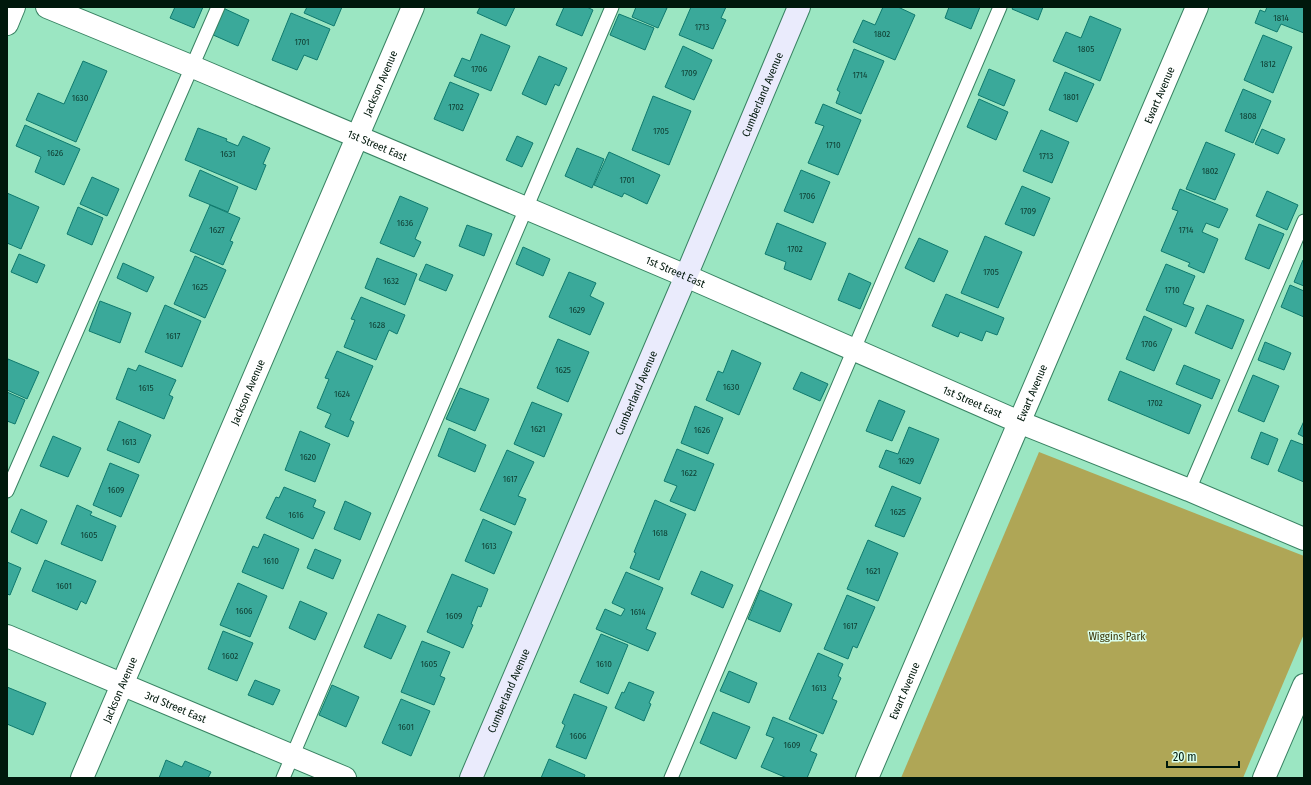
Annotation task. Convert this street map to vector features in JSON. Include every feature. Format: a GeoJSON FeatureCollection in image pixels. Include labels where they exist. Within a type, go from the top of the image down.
{"type":"FeatureCollection","features":[{"type":"Feature","properties":{"kind":"main road","name":"Cumberland Avenue"},"geometry":{"type":"LineString","coordinates":[[471,778],[686,276],[799,7]]}},
{"type":"Feature","properties":{"kind":"street"},"geometry":{"type":"LineString","coordinates":[[7,24],[14,7]]}},
{"type":"Feature","properties":{"kind":"street","name":"1st Street East"},"geometry":{"type":"LineString","coordinates":[[47,7],[193,67],[686,276],[1020,422],[1189,490],[1304,539]]}},
{"type":"Feature","properties":{"kind":"street","name":"Jackson Avenue"},"geometry":{"type":"LineString","coordinates":[[82,778],[413,7]]}},
{"type":"Feature","properties":{"kind":"street","name":"Ewart Avenue"},"geometry":{"type":"LineString","coordinates":[[867,778],[1197,7]]}},
{"type":"Feature","properties":{"kind":"street","name":"3rd Street East"},"geometry":{"type":"LineString","coordinates":[[7,636],[345,778]]}},
{"type":"Feature","properties":{"kind":"street"},"geometry":{"type":"LineString","coordinates":[[1264,778],[1304,685]]}},
{"type":"Feature","properties":{"kind":"lane"},"geometry":{"type":"LineString","coordinates":[[7,491],[218,7]]}},
{"type":"Feature","properties":{"kind":"lane"},"geometry":{"type":"LineString","coordinates":[[284,778],[612,7]]}},
{"type":"Feature","properties":{"kind":"lane"},"geometry":{"type":"LineString","coordinates":[[671,778],[1000,7]]}},
{"type":"Feature","properties":{"kind":"lane"},"geometry":{"type":"LineString","coordinates":[[1189,490],[1304,221]]}},
{"type":"Feature","properties":{"kind":"green space","name":"Wiggins Park"},"geometry":{"type":"Polygon","coordinates":[[[1039,452],[1304,556],[1304,634],[1243,778],[901,778],[1039,452]]]}},
{"type":"Feature","properties":{"kind":"building"},"geometry":{"type":"Polygon","coordinates":[[[175,7],[203,7],[194,28],[170,18],[175,7]]]}},
{"type":"Feature","properties":{"kind":"building"},"geometry":{"type":"Polygon","coordinates":[[[307,7],[342,7],[334,26],[304,13],[307,7]]]}},
{"type":"Feature","properties":{"kind":"building"},"geometry":{"type":"Polygon","coordinates":[[[480,7],[515,7],[506,26],[477,13],[480,7]]]}},
{"type":"Feature","properties":{"kind":"building"},"geometry":{"type":"Polygon","coordinates":[[[564,7],[587,7],[593,10],[582,36],[556,25],[564,7]]]}},
{"type":"Feature","properties":{"kind":"building"},"geometry":{"type":"Polygon","coordinates":[[[636,7],[667,8],[658,28],[632,17],[636,7]]]}},
{"type":"Feature","properties":{"kind":"building"},"geometry":{"type":"Polygon","coordinates":[[[691,7],[726,7],[721,18],[726,20],[713,49],[679,35],[691,7]]]}},
{"type":"Feature","properties":{"kind":"building"},"geometry":{"type":"Polygon","coordinates":[[[883,7],[898,7],[915,15],[895,60],[853,42],[863,20],[875,25],[883,7]]]}},
{"type":"Feature","properties":{"kind":"building"},"geometry":{"type":"Polygon","coordinates":[[[949,7],[980,7],[971,29],[945,18],[949,7]]]}},
{"type":"Feature","properties":{"kind":"building"},"geometry":{"type":"Polygon","coordinates":[[[1013,7],[1043,7],[1038,20],[1012,9],[1013,7]]]}},
{"type":"Feature","properties":{"kind":"building"},"geometry":{"type":"Polygon","coordinates":[[[1267,7],[1304,7],[1304,33],[1281,24],[1277,32],[1255,23],[1260,10],[1265,12],[1267,7]]]}},
{"type":"Feature","properties":{"kind":"building"},"geometry":{"type":"Polygon","coordinates":[[[223,8],[249,20],[238,46],[211,34],[223,8]]]}},
{"type":"Feature","properties":{"kind":"building"},"geometry":{"type":"Polygon","coordinates":[[[291,13],[330,29],[317,60],[304,55],[297,70],[272,60],[291,13]]]}},
{"type":"Feature","properties":{"kind":"building"},"geometry":{"type":"Polygon","coordinates":[[[619,14],[654,28],[645,50],[610,35],[619,14]]]}},
{"type":"Feature","properties":{"kind":"building"},"geometry":{"type":"Polygon","coordinates":[[[1090,16],[1121,29],[1100,81],[1053,61],[1066,32],[1081,38],[1090,16]]]}},
{"type":"Feature","properties":{"kind":"building"},"geometry":{"type":"Polygon","coordinates":[[[481,34],[510,46],[491,91],[454,76],[462,58],[470,61],[481,34]]]}},
{"type":"Feature","properties":{"kind":"building"},"geometry":{"type":"Polygon","coordinates":[[[1263,35],[1292,47],[1273,93],[1244,80],[1263,35]]]}},
{"type":"Feature","properties":{"kind":"building"},"geometry":{"type":"Polygon","coordinates":[[[683,46],[712,60],[694,100],[665,87],[683,46]]]}},
{"type":"Feature","properties":{"kind":"building"},"geometry":{"type":"Polygon","coordinates":[[[854,49],[884,61],[861,114],[836,103],[840,92],[837,90],[854,49]]]}},
{"type":"Feature","properties":{"kind":"building"},"geometry":{"type":"Polygon","coordinates":[[[539,56],[567,68],[559,86],[555,84],[546,105],[522,94],[539,56]]]}},
{"type":"Feature","properties":{"kind":"building"},"geometry":{"type":"Polygon","coordinates":[[[83,61],[107,71],[76,142],[26,120],[38,93],[64,104],[83,61]]]}},
{"type":"Feature","properties":{"kind":"building"},"geometry":{"type":"Polygon","coordinates":[[[989,69],[1015,80],[1004,106],[978,95],[989,69]]]}},
{"type":"Feature","properties":{"kind":"building"},"geometry":{"type":"Polygon","coordinates":[[[1065,72],[1094,84],[1077,122],[1049,110],[1065,72]]]}},
{"type":"Feature","properties":{"kind":"building"},"geometry":{"type":"Polygon","coordinates":[[[450,82],[479,94],[463,131],[434,119],[450,82]]]}},
{"type":"Feature","properties":{"kind":"building"},"geometry":{"type":"Polygon","coordinates":[[[1243,89],[1271,101],[1253,143],[1225,131],[1243,89]]]}},
{"type":"Feature","properties":{"kind":"building"},"geometry":{"type":"Polygon","coordinates":[[[653,96],[691,111],[669,165],[632,150],[653,96]]]}},
{"type":"Feature","properties":{"kind":"building"},"geometry":{"type":"Polygon","coordinates":[[[979,99],[1008,112],[996,140],[967,127],[979,99]]]}},
{"type":"Feature","properties":{"kind":"building"},"geometry":{"type":"Polygon","coordinates":[[[823,104],[861,120],[838,175],[808,163],[824,126],[815,123],[823,104]]]}},
{"type":"Feature","properties":{"kind":"building"},"geometry":{"type":"Polygon","coordinates":[[[25,125],[80,149],[64,185],[35,172],[41,157],[16,146],[25,125]]]}},
{"type":"Feature","properties":{"kind":"building"},"geometry":{"type":"Polygon","coordinates":[[[198,128],[227,139],[226,141],[238,146],[243,136],[270,148],[263,164],[266,165],[256,190],[185,160],[198,128]]]}},
{"type":"Feature","properties":{"kind":"building"},"geometry":{"type":"Polygon","coordinates":[[[1262,129],[1285,139],[1278,154],[1255,144],[1262,129]]]}},
{"type":"Feature","properties":{"kind":"building"},"geometry":{"type":"Polygon","coordinates":[[[1041,130],[1069,142],[1052,183],[1023,171],[1041,130]]]}},
{"type":"Feature","properties":{"kind":"building"},"geometry":{"type":"Polygon","coordinates":[[[517,136],[533,143],[522,167],[506,160],[517,136]]]}},
{"type":"Feature","properties":{"kind":"building"},"geometry":{"type":"Polygon","coordinates":[[[1206,142],[1235,154],[1215,200],[1186,189],[1206,142]]]}},
{"type":"Feature","properties":{"kind":"building"},"geometry":{"type":"Polygon","coordinates":[[[577,148],[604,159],[592,188],[565,176],[577,148]]]}},
{"type":"Feature","properties":{"kind":"building"},"geometry":{"type":"Polygon","coordinates":[[[609,152],[660,175],[647,204],[624,193],[622,197],[594,185],[609,152]]]}},
{"type":"Feature","properties":{"kind":"building"},"geometry":{"type":"Polygon","coordinates":[[[200,170],[238,187],[228,212],[189,196],[200,170]]]}},
{"type":"Feature","properties":{"kind":"building"},"geometry":{"type":"Polygon","coordinates":[[[801,170],[830,182],[813,223],[784,211],[801,170]]]}},
{"type":"Feature","properties":{"kind":"building"},"geometry":{"type":"Polygon","coordinates":[[[92,177],[119,189],[107,216],[80,204],[92,177]]]}},
{"type":"Feature","properties":{"kind":"building"},"geometry":{"type":"Polygon","coordinates":[[[1022,186],[1050,198],[1034,236],[1005,224],[1022,186]]]}},
{"type":"Feature","properties":{"kind":"building"},"geometry":{"type":"Polygon","coordinates":[[[1180,189],[1228,209],[1219,228],[1206,223],[1202,232],[1218,239],[1204,273],[1188,266],[1190,263],[1161,251],[1178,211],[1172,209],[1180,189]]]}},
{"type":"Feature","properties":{"kind":"building"},"geometry":{"type":"Polygon","coordinates":[[[1267,191],[1298,205],[1287,230],[1256,216],[1267,191]]]}},
{"type":"Feature","properties":{"kind":"building"},"geometry":{"type":"Polygon","coordinates":[[[7,193],[39,207],[21,249],[7,243],[7,193]]]}},
{"type":"Feature","properties":{"kind":"building"},"geometry":{"type":"Polygon","coordinates":[[[400,196],[428,208],[415,239],[421,242],[414,257],[380,243],[400,196]]]}},
{"type":"Feature","properties":{"kind":"building"},"geometry":{"type":"Polygon","coordinates":[[[210,205],[240,218],[230,241],[233,242],[223,265],[190,251],[210,205]]]}},
{"type":"Feature","properties":{"kind":"building"},"geometry":{"type":"Polygon","coordinates":[[[78,207],[103,218],[92,245],[67,234],[78,207]]]}},
{"type":"Feature","properties":{"kind":"building"},"geometry":{"type":"Polygon","coordinates":[[[777,223],[826,243],[811,280],[784,269],[786,262],[765,254],[777,223]]]}},
{"type":"Feature","properties":{"kind":"building"},"geometry":{"type":"Polygon","coordinates":[[[1259,224],[1284,234],[1269,269],[1245,259],[1259,224]]]}},
{"type":"Feature","properties":{"kind":"building"},"geometry":{"type":"Polygon","coordinates":[[[467,225],[492,234],[484,256],[459,246],[467,225]]]}},
{"type":"Feature","properties":{"kind":"building"},"geometry":{"type":"Polygon","coordinates":[[[985,236],[1022,252],[998,308],[961,293],[985,236]]]}},
{"type":"Feature","properties":{"kind":"building"},"geometry":{"type":"Polygon","coordinates":[[[919,238],[948,251],[934,282],[905,268],[919,238]]]}},
{"type":"Feature","properties":{"kind":"building"},"geometry":{"type":"Polygon","coordinates":[[[523,247],[550,259],[543,276],[516,264],[523,247]]]}},
{"type":"Feature","properties":{"kind":"building"},"geometry":{"type":"Polygon","coordinates":[[[19,254],[45,265],[37,283],[11,272],[19,254]]]}},
{"type":"Feature","properties":{"kind":"building"},"geometry":{"type":"Polygon","coordinates":[[[195,256],[226,270],[205,318],[174,304],[195,256]]]}},
{"type":"Feature","properties":{"kind":"building"},"geometry":{"type":"Polygon","coordinates":[[[377,258],[417,274],[405,305],[365,288],[377,258]]]}},
{"type":"Feature","properties":{"kind":"building"},"geometry":{"type":"Polygon","coordinates":[[[1303,260],[1304,261],[1304,286],[1294,282],[1303,260]]]}},
{"type":"Feature","properties":{"kind":"building"},"geometry":{"type":"Polygon","coordinates":[[[123,263],[154,277],[147,292],[117,278],[123,263]]]}},
{"type":"Feature","properties":{"kind":"building"},"geometry":{"type":"Polygon","coordinates":[[[426,264],[453,275],[446,291],[419,280],[426,264]]]}},
{"type":"Feature","properties":{"kind":"building"},"geometry":{"type":"Polygon","coordinates":[[[1166,264],[1195,276],[1183,304],[1194,308],[1186,327],[1146,310],[1166,264]]]}},
{"type":"Feature","properties":{"kind":"building"},"geometry":{"type":"Polygon","coordinates":[[[569,272],[596,283],[590,296],[604,303],[590,335],[549,317],[569,272]]]}},
{"type":"Feature","properties":{"kind":"building"},"geometry":{"type":"Polygon","coordinates":[[[849,273],[871,283],[860,309],[838,300],[849,273]]]}},
{"type":"Feature","properties":{"kind":"building"},"geometry":{"type":"Polygon","coordinates":[[[1290,285],[1304,291],[1304,317],[1281,307],[1290,285]]]}},
{"type":"Feature","properties":{"kind":"building"},"geometry":{"type":"Polygon","coordinates":[[[946,294],[1004,318],[997,335],[986,331],[982,341],[960,332],[958,337],[932,326],[946,294]]]}},
{"type":"Feature","properties":{"kind":"building"},"geometry":{"type":"Polygon","coordinates":[[[361,297],[405,315],[397,334],[389,330],[376,360],[344,347],[355,320],[351,319],[361,297]]]}},
{"type":"Feature","properties":{"kind":"building"},"geometry":{"type":"Polygon","coordinates":[[[100,301],[131,313],[120,343],[89,331],[100,301]]]}},
{"type":"Feature","properties":{"kind":"building"},"geometry":{"type":"Polygon","coordinates":[[[165,305],[201,321],[182,367],[145,352],[165,305]]]}},
{"type":"Feature","properties":{"kind":"building"},"geometry":{"type":"Polygon","coordinates":[[[1207,305],[1244,320],[1232,349],[1195,333],[1207,305]]]}},
{"type":"Feature","properties":{"kind":"building"},"geometry":{"type":"Polygon","coordinates":[[[1144,316],[1172,329],[1154,371],[1126,359],[1144,316]]]}},
{"type":"Feature","properties":{"kind":"building"},"geometry":{"type":"Polygon","coordinates":[[[558,339],[589,352],[568,402],[537,388],[558,339]]]}},
{"type":"Feature","properties":{"kind":"building"},"geometry":{"type":"Polygon","coordinates":[[[1265,342],[1291,353],[1284,370],[1258,360],[1265,342]]]}},
{"type":"Feature","properties":{"kind":"building"},"geometry":{"type":"Polygon","coordinates":[[[732,350],[761,363],[739,415],[706,400],[718,371],[723,373],[732,350]]]}},
{"type":"Feature","properties":{"kind":"building"},"geometry":{"type":"Polygon","coordinates":[[[337,351],[373,366],[350,420],[354,422],[348,437],[325,427],[331,414],[317,408],[329,379],[325,378],[337,351]]]}},
{"type":"Feature","properties":{"kind":"building"},"geometry":{"type":"Polygon","coordinates":[[[8,359],[39,372],[27,399],[7,390],[8,359]]]}},
{"type":"Feature","properties":{"kind":"building"},"geometry":{"type":"Polygon","coordinates":[[[139,365],[176,380],[169,395],[173,397],[164,419],[116,399],[128,368],[136,371],[139,365]]]}},
{"type":"Feature","properties":{"kind":"building"},"geometry":{"type":"Polygon","coordinates":[[[1184,365],[1220,380],[1212,399],[1176,384],[1184,365]]]}},
{"type":"Feature","properties":{"kind":"building"},"geometry":{"type":"Polygon","coordinates":[[[1120,371],[1201,405],[1189,434],[1108,400],[1120,371]]]}},
{"type":"Feature","properties":{"kind":"building"},"geometry":{"type":"Polygon","coordinates":[[[801,372],[828,384],[820,401],[793,389],[801,372]]]}},
{"type":"Feature","properties":{"kind":"building"},"geometry":{"type":"Polygon","coordinates":[[[1253,375],[1279,386],[1264,422],[1238,411],[1253,375]]]}},
{"type":"Feature","properties":{"kind":"building"},"geometry":{"type":"Polygon","coordinates":[[[460,388],[489,399],[475,431],[446,419],[460,388]]]}},
{"type":"Feature","properties":{"kind":"building"},"geometry":{"type":"Polygon","coordinates":[[[7,392],[25,400],[15,424],[7,421],[7,392]]]}},
{"type":"Feature","properties":{"kind":"building"},"geometry":{"type":"Polygon","coordinates":[[[879,400],[905,411],[892,441],[866,431],[879,400]]]}},
{"type":"Feature","properties":{"kind":"building"},"geometry":{"type":"Polygon","coordinates":[[[532,402],[562,414],[544,457],[514,444],[532,402]]]}},
{"type":"Feature","properties":{"kind":"building"},"geometry":{"type":"Polygon","coordinates":[[[695,406],[723,418],[708,454],[681,443],[695,406]]]}},
{"type":"Feature","properties":{"kind":"building"},"geometry":{"type":"Polygon","coordinates":[[[119,421],[151,435],[139,463],[107,450],[119,421]]]}},
{"type":"Feature","properties":{"kind":"building"},"geometry":{"type":"Polygon","coordinates":[[[1304,421],[1304,437],[1298,434],[1304,421]]]}},
{"type":"Feature","properties":{"kind":"building"},"geometry":{"type":"Polygon","coordinates":[[[909,427],[939,439],[920,484],[879,467],[886,450],[898,454],[909,427]]]}},
{"type":"Feature","properties":{"kind":"building"},"geometry":{"type":"Polygon","coordinates":[[[449,428],[486,445],[475,472],[438,456],[449,428]]]}},
{"type":"Feature","properties":{"kind":"building"},"geometry":{"type":"Polygon","coordinates":[[[300,431],[330,444],[315,482],[285,470],[300,431]]]}},
{"type":"Feature","properties":{"kind":"building"},"geometry":{"type":"Polygon","coordinates":[[[1261,432],[1278,439],[1268,465],[1251,458],[1261,432]]]}},
{"type":"Feature","properties":{"kind":"building"},"geometry":{"type":"Polygon","coordinates":[[[53,436],[81,448],[68,477],[40,466],[53,436]]]}},
{"type":"Feature","properties":{"kind":"building"},"geometry":{"type":"Polygon","coordinates":[[[1291,440],[1304,445],[1304,482],[1278,471],[1291,440]]]}},
{"type":"Feature","properties":{"kind":"building"},"geometry":{"type":"Polygon","coordinates":[[[677,449],[714,464],[695,511],[670,501],[677,486],[664,481],[677,449]]]}},
{"type":"Feature","properties":{"kind":"building"},"geometry":{"type":"Polygon","coordinates":[[[507,450],[534,462],[518,496],[526,499],[515,525],[480,510],[507,450]]]}},
{"type":"Feature","properties":{"kind":"building"},"geometry":{"type":"Polygon","coordinates":[[[110,463],[139,475],[121,517],[93,505],[110,463]]]}},
{"type":"Feature","properties":{"kind":"building"},"geometry":{"type":"Polygon","coordinates":[[[892,486],[921,498],[904,537],[875,526],[892,486]]]}},
{"type":"Feature","properties":{"kind":"building"},"geometry":{"type":"Polygon","coordinates":[[[284,487],[316,500],[313,507],[325,512],[313,539],[266,518],[276,497],[279,498],[284,487]]]}},
{"type":"Feature","properties":{"kind":"building"},"geometry":{"type":"Polygon","coordinates":[[[655,500],[686,514],[659,580],[630,568],[636,553],[634,552],[655,500]]]}},
{"type":"Feature","properties":{"kind":"building"},"geometry":{"type":"Polygon","coordinates":[[[345,501],[371,513],[360,540],[334,529],[345,501]]]}},
{"type":"Feature","properties":{"kind":"building"},"geometry":{"type":"Polygon","coordinates":[[[77,505],[92,512],[90,515],[116,526],[102,561],[61,544],[77,505]]]}},
{"type":"Feature","properties":{"kind":"building"},"geometry":{"type":"Polygon","coordinates":[[[21,509],[47,521],[37,544],[11,532],[21,509]]]}},
{"type":"Feature","properties":{"kind":"building"},"geometry":{"type":"Polygon","coordinates":[[[483,519],[512,532],[494,574],[465,561],[483,519]]]}},
{"type":"Feature","properties":{"kind":"building"},"geometry":{"type":"Polygon","coordinates":[[[264,534],[299,549],[283,589],[242,572],[253,546],[258,548],[264,534]]]}},
{"type":"Feature","properties":{"kind":"building"},"geometry":{"type":"Polygon","coordinates":[[[868,540],[898,553],[878,601],[847,589],[868,540]]]}},
{"type":"Feature","properties":{"kind":"building"},"geometry":{"type":"Polygon","coordinates":[[[315,549],[341,560],[333,579],[307,568],[315,549]]]}},
{"type":"Feature","properties":{"kind":"building"},"geometry":{"type":"Polygon","coordinates":[[[45,560],[96,581],[86,604],[81,601],[77,610],[32,591],[45,560]]]}},
{"type":"Feature","properties":{"kind":"building"},"geometry":{"type":"Polygon","coordinates":[[[7,562],[21,568],[10,595],[7,594],[7,562]]]}},
{"type":"Feature","properties":{"kind":"building"},"geometry":{"type":"Polygon","coordinates":[[[701,571],[733,585],[723,608],[691,594],[701,571]]]}},
{"type":"Feature","properties":{"kind":"building"},"geometry":{"type":"Polygon","coordinates":[[[626,572],[663,588],[646,629],[656,633],[648,651],[596,629],[605,609],[621,616],[625,609],[612,603],[626,572]]]}},
{"type":"Feature","properties":{"kind":"building"},"geometry":{"type":"Polygon","coordinates":[[[452,574],[488,589],[481,607],[478,606],[471,624],[473,625],[463,648],[427,632],[452,574]]]}},
{"type":"Feature","properties":{"kind":"building"},"geometry":{"type":"Polygon","coordinates":[[[238,583],[267,596],[250,637],[220,625],[238,583]]]}},
{"type":"Feature","properties":{"kind":"building"},"geometry":{"type":"Polygon","coordinates":[[[760,590],[792,604],[780,632],[748,619],[760,590]]]}},
{"type":"Feature","properties":{"kind":"building"},"geometry":{"type":"Polygon","coordinates":[[[847,595],[875,607],[857,648],[853,646],[848,659],[824,649],[847,595]]]}},
{"type":"Feature","properties":{"kind":"building"},"geometry":{"type":"Polygon","coordinates":[[[300,601],[327,613],[315,640],[289,628],[300,601]]]}},
{"type":"Feature","properties":{"kind":"building"},"geometry":{"type":"Polygon","coordinates":[[[378,614],[406,626],[391,659],[364,647],[378,614]]]}},
{"type":"Feature","properties":{"kind":"building"},"geometry":{"type":"Polygon","coordinates":[[[223,631],[253,643],[237,681],[208,669],[223,631]]]}},
{"type":"Feature","properties":{"kind":"building"},"geometry":{"type":"Polygon","coordinates":[[[601,634],[628,645],[608,694],[580,682],[601,634]]]}},
{"type":"Feature","properties":{"kind":"building"},"geometry":{"type":"Polygon","coordinates":[[[422,641],[450,652],[440,676],[445,678],[434,705],[401,692],[422,641]]]}},
{"type":"Feature","properties":{"kind":"building"},"geometry":{"type":"Polygon","coordinates":[[[818,653],[843,664],[838,676],[841,678],[832,699],[837,701],[823,734],[789,719],[818,653]]]}},
{"type":"Feature","properties":{"kind":"building"},"geometry":{"type":"Polygon","coordinates":[[[729,671],[757,683],[749,703],[720,691],[729,671]]]}},
{"type":"Feature","properties":{"kind":"building"},"geometry":{"type":"Polygon","coordinates":[[[255,680],[280,690],[273,705],[248,695],[255,680]]]}},
{"type":"Feature","properties":{"kind":"building"},"geometry":{"type":"Polygon","coordinates":[[[629,682],[654,692],[644,721],[615,708],[622,692],[624,693],[629,682]]]}},
{"type":"Feature","properties":{"kind":"building"},"geometry":{"type":"Polygon","coordinates":[[[332,685],[359,697],[346,727],[319,715],[332,685]]]}},
{"type":"Feature","properties":{"kind":"building"},"geometry":{"type":"Polygon","coordinates":[[[7,687],[46,703],[33,735],[7,724],[7,687]]]}},
{"type":"Feature","properties":{"kind":"building"},"geometry":{"type":"Polygon","coordinates":[[[574,694],[607,707],[586,759],[556,747],[565,725],[562,723],[574,694]]]}},
{"type":"Feature","properties":{"kind":"building"},"geometry":{"type":"Polygon","coordinates":[[[401,699],[430,711],[411,756],[382,743],[401,699]]]}},
{"type":"Feature","properties":{"kind":"building"},"geometry":{"type":"Polygon","coordinates":[[[713,712],[750,727],[736,759],[700,743],[713,712]]]}},
{"type":"Feature","properties":{"kind":"building"},"geometry":{"type":"Polygon","coordinates":[[[773,717],[817,735],[810,751],[817,754],[807,778],[787,778],[761,767],[774,738],[766,735],[773,717]]]}},
{"type":"Feature","properties":{"kind":"building"},"geometry":{"type":"Polygon","coordinates":[[[549,759],[585,775],[584,778],[541,778],[549,759]]]}},
{"type":"Feature","properties":{"kind":"building"},"geometry":{"type":"Polygon","coordinates":[[[166,760],[182,767],[185,761],[211,772],[208,778],[159,778],[166,760]]]}}]}
